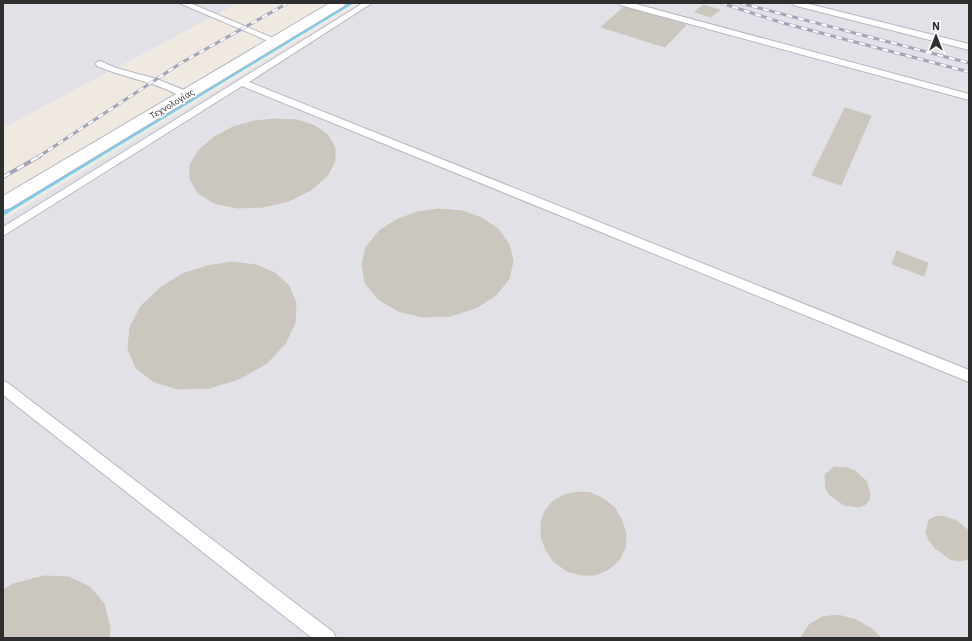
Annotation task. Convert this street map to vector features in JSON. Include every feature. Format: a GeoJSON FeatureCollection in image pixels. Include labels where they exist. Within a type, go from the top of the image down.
{"type":"FeatureCollection","features":[{"type":"Feature","properties":{"kind":"street","name":"Τεχνολογίας"},"geometry":{"type":"LineString","coordinates":[[3,204],[340,3]]}},
{"type":"Feature","properties":{"kind":"lane"},"geometry":{"type":"LineString","coordinates":[[185,3],[276,41]]}},
{"type":"Feature","properties":{"kind":"lane"},"geometry":{"type":"LineString","coordinates":[[3,232],[368,3]]}},
{"type":"Feature","properties":{"kind":"lane"},"geometry":{"type":"LineString","coordinates":[[622,3],[969,97]]}},
{"type":"Feature","properties":{"kind":"lane"},"geometry":{"type":"LineString","coordinates":[[796,3],[969,46]]}},
{"type":"Feature","properties":{"kind":"lane"},"geometry":{"type":"LineString","coordinates":[[100,64],[113,70],[154,81],[188,94]]}},
{"type":"Feature","properties":{"kind":"lane"},"geometry":{"type":"LineString","coordinates":[[241,82],[969,376]]}},
{"type":"Feature","properties":{"kind":"lane"},"geometry":{"type":"LineString","coordinates":[[3,387],[327,638]]}},
{"type":"Feature","properties":{"kind":"shaded area"},"geometry":{"type":"Polygon","coordinates":[[[3,3],[238,3],[3,128],[3,3]]]}},
{"type":"Feature","properties":{"kind":"shaded area"},"geometry":{"type":"Polygon","coordinates":[[[360,3],[969,3],[969,638],[3,638],[3,220],[360,3]]]}},
{"type":"Feature","properties":{"kind":"building"},"geometry":{"type":"Polygon","coordinates":[[[703,5],[720,10],[711,17],[695,12],[703,5]]]}},
{"type":"Feature","properties":{"kind":"building"},"geometry":{"type":"Polygon","coordinates":[[[624,7],[686,25],[665,47],[601,27],[624,7]]]}},
{"type":"Feature","properties":{"kind":"building"},"geometry":{"type":"Polygon","coordinates":[[[845,108],[871,116],[841,185],[812,175],[845,108]]]}},
{"type":"Feature","properties":{"kind":"building"},"geometry":{"type":"Polygon","coordinates":[[[277,119],[297,120],[315,126],[328,135],[335,148],[335,161],[327,176],[311,190],[289,201],[263,207],[237,208],[214,203],[198,193],[190,179],[190,165],[199,150],[214,137],[233,127],[254,121],[277,119]]]}},
{"type":"Feature","properties":{"kind":"building"},"geometry":{"type":"Polygon","coordinates":[[[439,209],[462,211],[482,218],[498,229],[509,244],[513,261],[509,279],[496,295],[476,308],[450,316],[423,317],[398,311],[378,299],[365,283],[362,265],[366,247],[379,231],[396,220],[417,212],[439,209]]]}},
{"type":"Feature","properties":{"kind":"building"},"geometry":{"type":"Polygon","coordinates":[[[897,251],[928,263],[924,276],[892,264],[897,251]]]}},
{"type":"Feature","properties":{"kind":"building"},"geometry":{"type":"Polygon","coordinates":[[[232,262],[256,265],[275,273],[289,286],[296,303],[295,323],[285,344],[266,364],[239,379],[209,388],[179,389],[154,382],[136,368],[128,349],[130,327],[141,306],[160,288],[182,274],[207,266],[232,262]]]}},
{"type":"Feature","properties":{"kind":"building"},"geometry":{"type":"Polygon","coordinates":[[[834,467],[848,468],[855,471],[866,481],[870,494],[869,500],[866,504],[859,507],[844,505],[830,495],[826,489],[825,475],[834,467]]]}},
{"type":"Feature","properties":{"kind":"building"},"geometry":{"type":"Polygon","coordinates":[[[577,492],[591,493],[604,499],[615,508],[622,521],[626,534],[625,548],[619,560],[609,569],[595,575],[581,575],[567,571],[554,562],[546,550],[541,537],[541,523],[545,511],[553,501],[565,495],[577,492]]]}},
{"type":"Feature","properties":{"kind":"building"},"geometry":{"type":"Polygon","coordinates":[[[942,516],[957,521],[969,531],[969,559],[959,561],[950,559],[935,548],[929,540],[926,532],[929,520],[942,516]]]}},
{"type":"Feature","properties":{"kind":"building"},"geometry":{"type":"Polygon","coordinates":[[[44,576],[69,577],[90,587],[104,604],[110,628],[109,638],[3,638],[3,590],[13,584],[44,576]]]}},
{"type":"Feature","properties":{"kind":"building"},"geometry":{"type":"Polygon","coordinates":[[[838,615],[856,620],[872,629],[881,638],[801,638],[809,625],[822,617],[838,615]]]}},
{"type":"Feature","properties":{"kind":"waterway"},"geometry":{"type":"LineString","coordinates":[[3,214],[352,3]]}},
{"type":"Feature","properties":{"kind":"railway"},"geometry":{"type":"LineString","coordinates":[[38,157],[181,63],[288,3]]}},
{"type":"Feature","properties":{"kind":"railway"},"geometry":{"type":"LineString","coordinates":[[721,3],[783,23],[969,72]]}},
{"type":"Feature","properties":{"kind":"railway"},"geometry":{"type":"LineString","coordinates":[[740,3],[969,63]]}},
{"type":"Feature","properties":{"kind":"railway"},"geometry":{"type":"LineString","coordinates":[[3,177],[40,156]]}}]}
